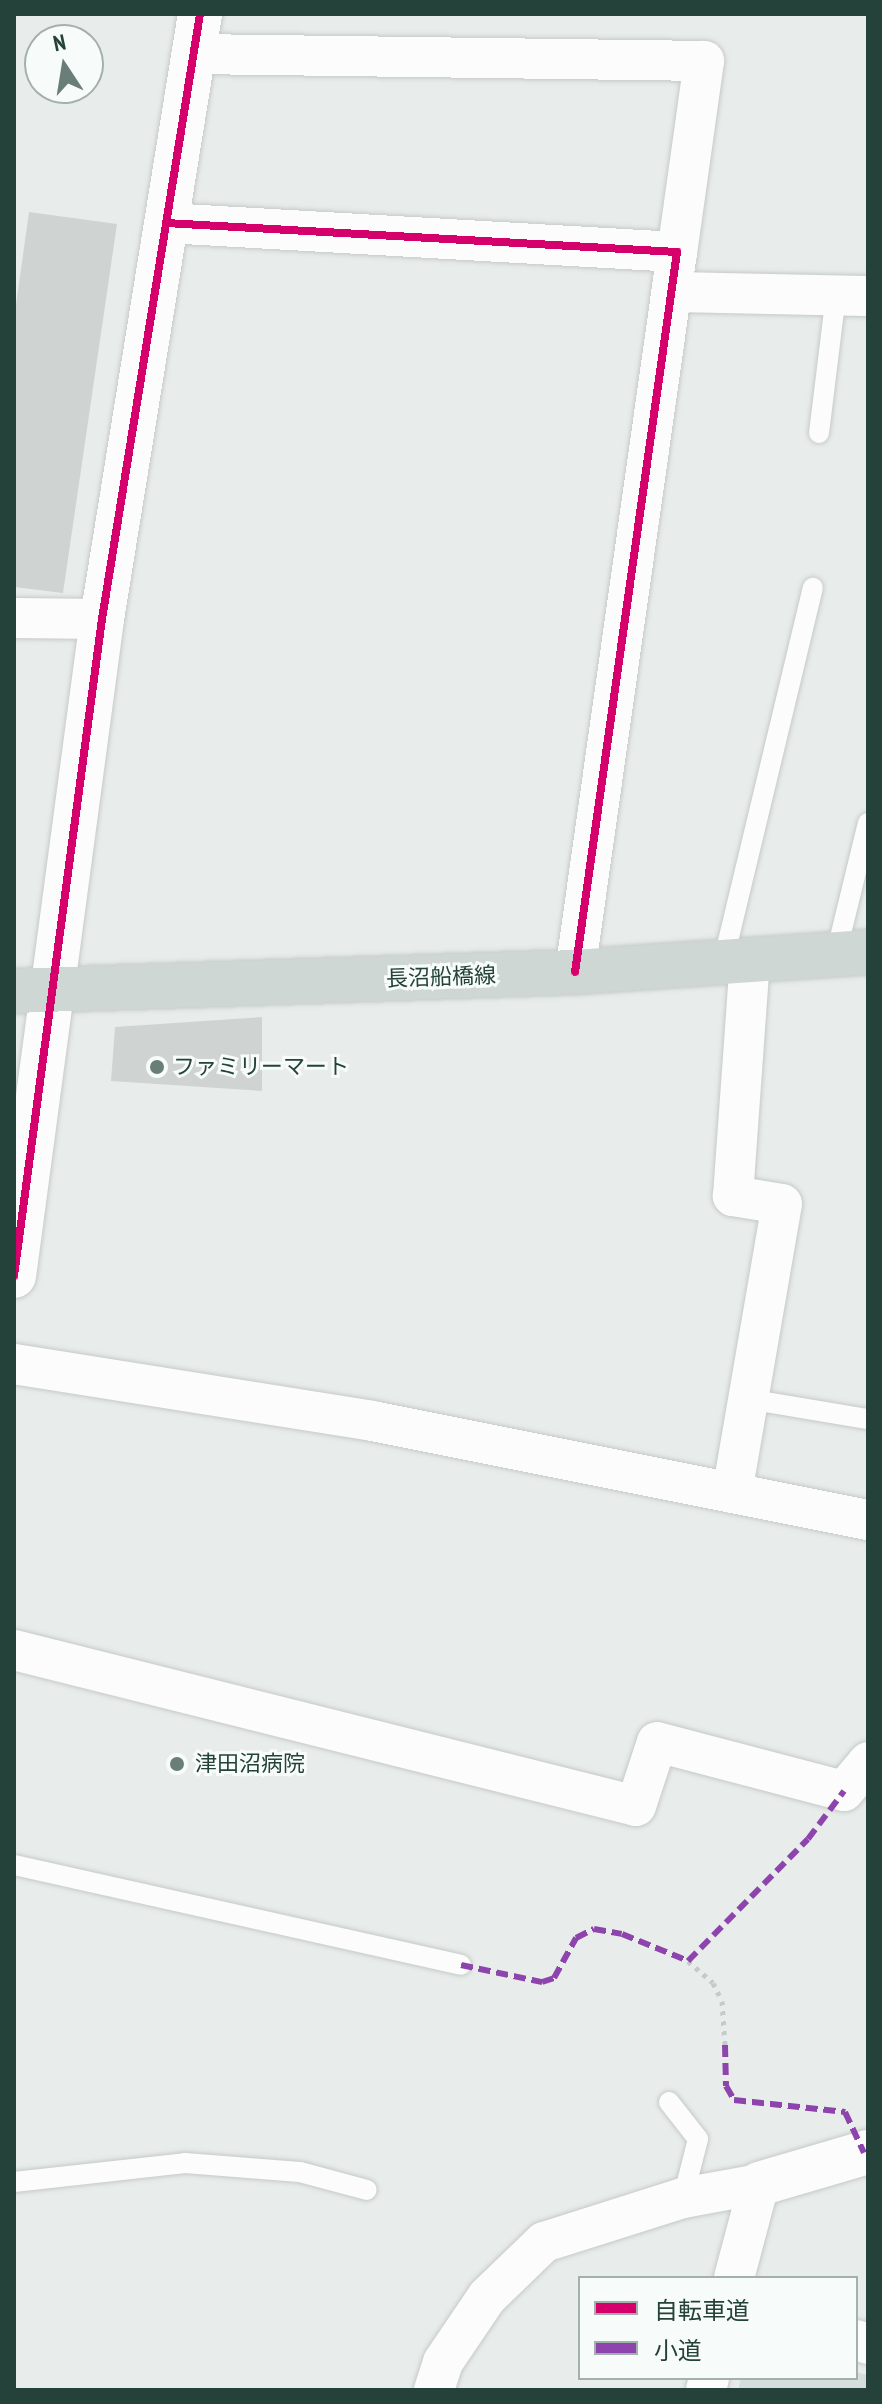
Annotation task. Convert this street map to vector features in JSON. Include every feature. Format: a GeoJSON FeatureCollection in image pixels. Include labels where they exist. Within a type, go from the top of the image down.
{"type":"FeatureCollection","features":[{"type":"Feature","properties":{"kind":"main road","name":"長沼船橋線"},"geometry":{"type":"LineString","coordinates":[[32,991],[575,972],[852,953]]}},
{"type":"Feature","properties":{"kind":"street"},"geometry":{"type":"LineString","coordinates":[[14,1276],[32,991],[102,619],[197,34],[704,61],[575,972]]}},
{"type":"Feature","properties":{"kind":"street"},"geometry":{"type":"LineString","coordinates":[[166,223],[677,252]]}},
{"type":"Feature","properties":{"kind":"street"},"geometry":{"type":"LineString","coordinates":[[672,292],[852,296]]}},
{"type":"Feature","properties":{"kind":"street"},"geometry":{"type":"LineString","coordinates":[[14,618],[102,619]]}},
{"type":"Feature","properties":{"kind":"street"},"geometry":{"type":"LineString","coordinates":[[732,1493],[782,1204],[733,1196],[737,961]]}},
{"type":"Feature","properties":{"kind":"street"},"geometry":{"type":"LineString","coordinates":[[14,1364],[372,1421],[868,1520]]}},
{"type":"Feature","properties":{"kind":"street"},"geometry":{"type":"LineString","coordinates":[[14,1650],[636,1806],[657,1742],[844,1791],[868,1762]]}},
{"type":"Feature","properties":{"kind":"street"},"geometry":{"type":"LineString","coordinates":[[434,2390],[443,2362],[487,2297],[544,2242],[683,2198],[759,2184],[868,2152]]}},
{"type":"Feature","properties":{"kind":"street"},"geometry":{"type":"LineString","coordinates":[[735,2276],[759,2184]]}},
{"type":"Feature","properties":{"kind":"lane"},"geometry":{"type":"LineString","coordinates":[[819,433],[852,296]]}},
{"type":"Feature","properties":{"kind":"lane"},"geometry":{"type":"LineString","coordinates":[[737,961],[813,588]]}},
{"type":"Feature","properties":{"kind":"lane"},"geometry":{"type":"LineString","coordinates":[[852,953],[868,823]]}},
{"type":"Feature","properties":{"kind":"lane"},"geometry":{"type":"LineString","coordinates":[[748,1399],[868,1419]]}},
{"type":"Feature","properties":{"kind":"lane"},"geometry":{"type":"LineString","coordinates":[[14,1865],[461,1965]]}},
{"type":"Feature","properties":{"kind":"lane"},"geometry":{"type":"LineString","coordinates":[[669,2102],[698,2139],[683,2198]]}},
{"type":"Feature","properties":{"kind":"lane"},"geometry":{"type":"LineString","coordinates":[[14,2182],[185,2163],[300,2172],[367,2190]]}},
{"type":"Feature","properties":{"kind":"path"},"geometry":{"type":"LineString","coordinates":[[688,1961],[713,1983],[722,2001],[725,2045]]}},
{"type":"Feature","properties":{"kind":"shaded area"},"geometry":{"type":"Polygon","coordinates":[[[858,2372],[868,2375],[868,2390],[738,2390],[740,2380],[858,2380],[858,2372]]]}},
{"type":"Feature","properties":{"kind":"building"},"geometry":{"type":"Polygon","coordinates":[[[29,212],[117,224],[63,593],[14,587],[14,319],[29,212]]]}},
{"type":"Feature","properties":{"kind":"building"},"geometry":{"type":"Polygon","coordinates":[[[262,1017],[262,1091],[111,1081],[115,1027],[262,1017]]]}},
{"type":"Feature","properties":{"kind":"marked path"},"geometry":{"type":"LineString","coordinates":[[461,1965],[542,1982],[554,1978],[576,1938],[594,1929],[622,1934],[688,1961],[808,1839],[844,1791]]}},
{"type":"Feature","properties":{"kind":"marked path"},"geometry":{"type":"LineString","coordinates":[[725,2045],[726,2086],[734,2100],[845,2112],[864,2153]]}},
{"type":"Feature","properties":{"kind":"cycle path"},"geometry":{"type":"LineString","coordinates":[[14,1276],[102,619],[200,14]]}},
{"type":"Feature","properties":{"kind":"cycle path"},"geometry":{"type":"LineString","coordinates":[[166,223],[677,252],[575,972]]}},
{"type":"Feature","properties":{"kind":"place","name":"ファミリーマート"},"geometry":{"type":"Point","coordinates":[157,1067]}},
{"type":"Feature","properties":{"kind":"place","name":"津田沼病院"},"geometry":{"type":"Point","coordinates":[177,1764]}}]}
